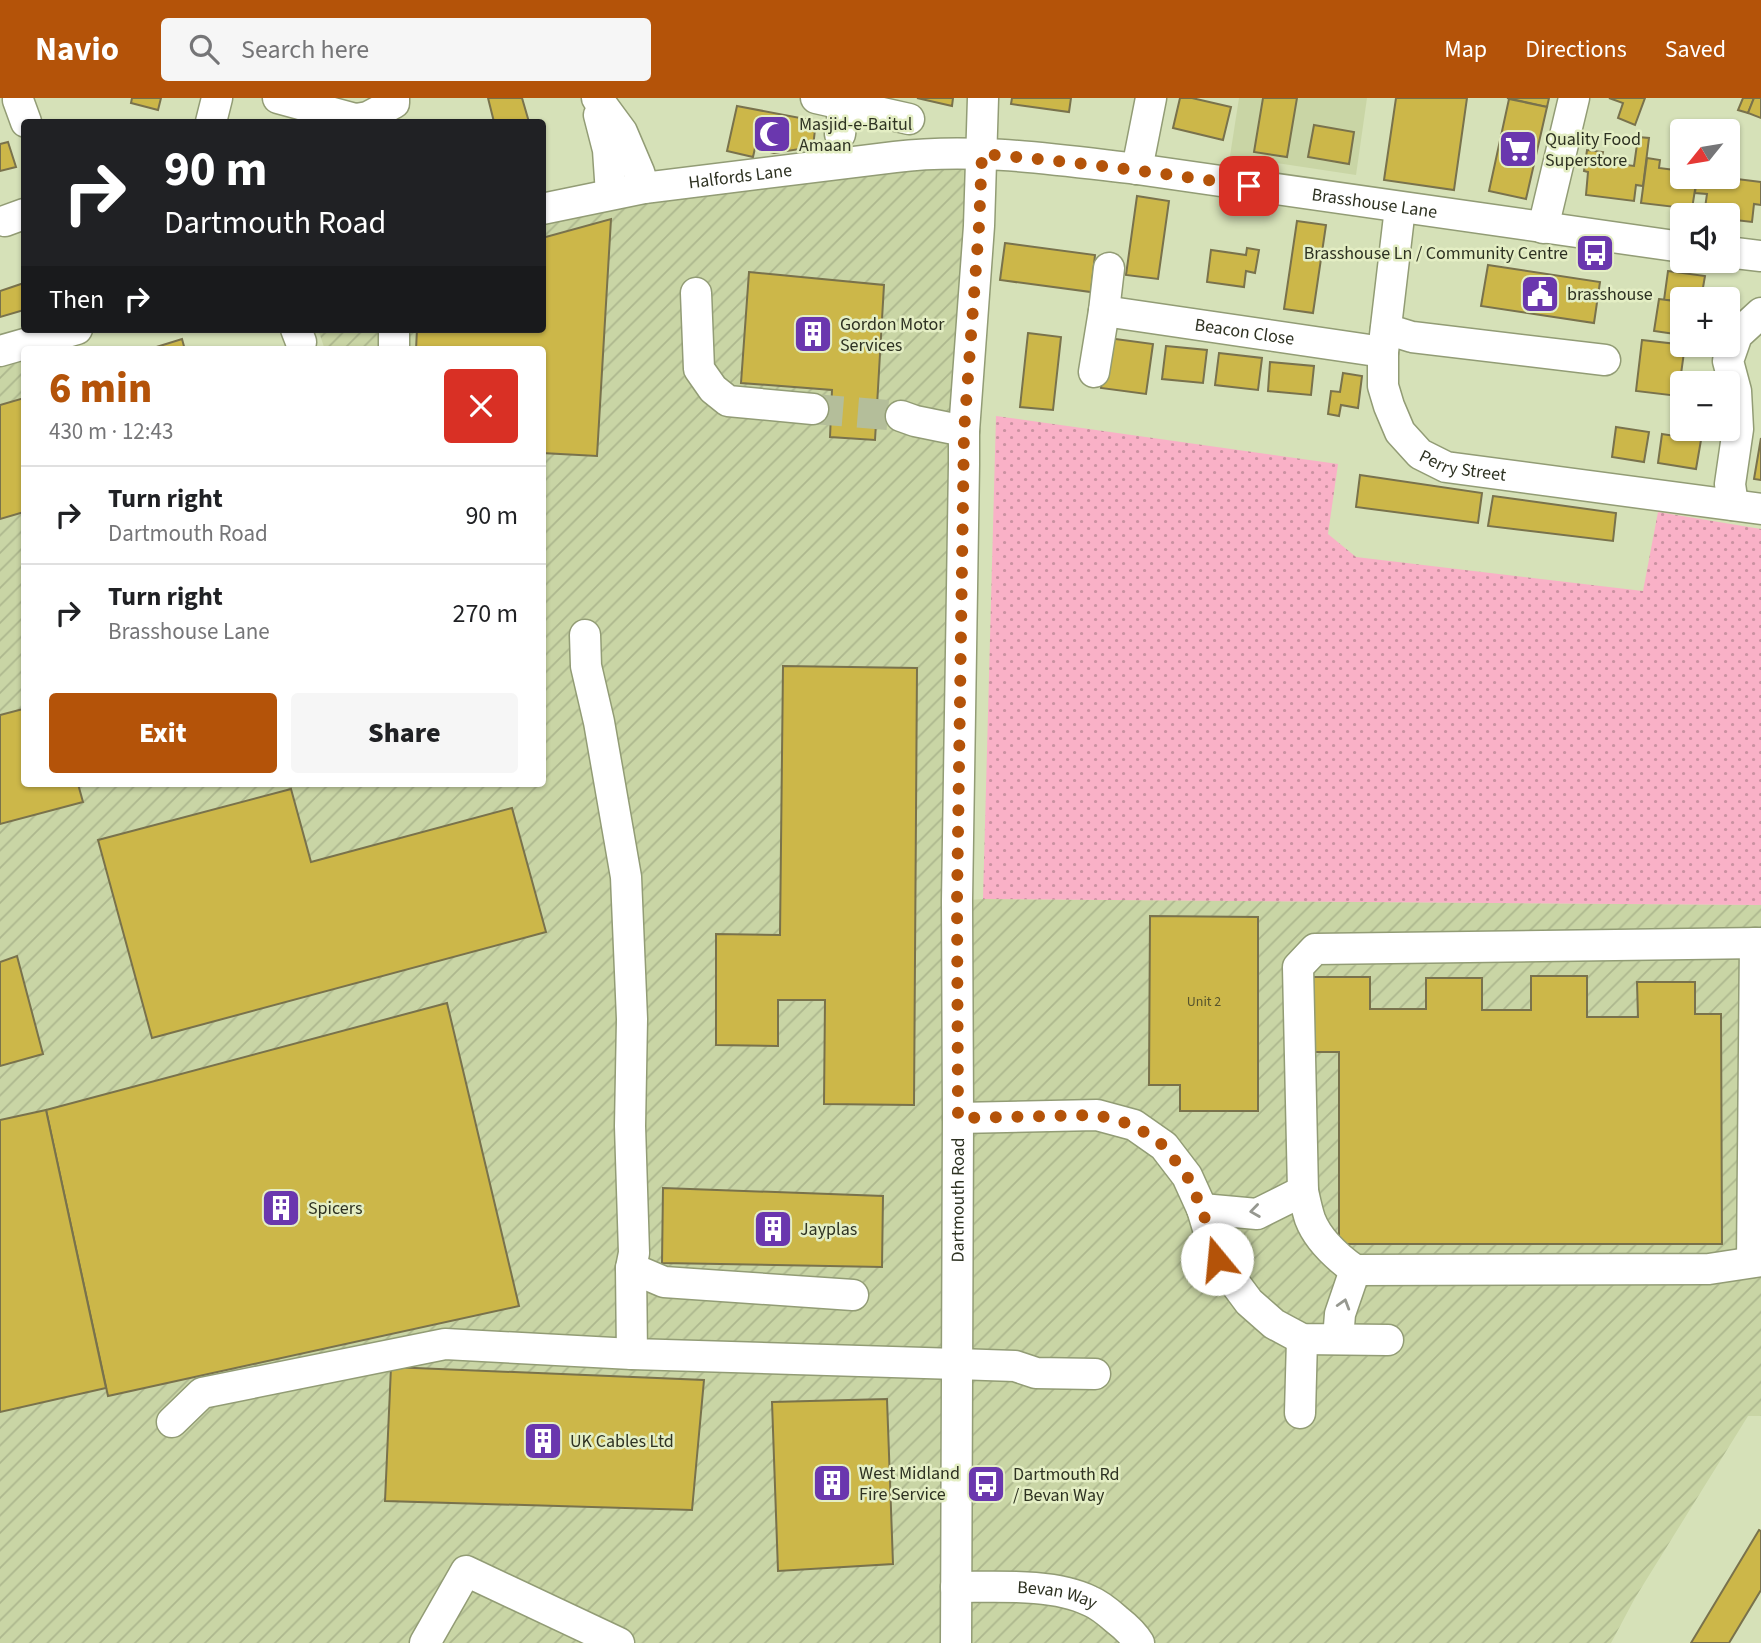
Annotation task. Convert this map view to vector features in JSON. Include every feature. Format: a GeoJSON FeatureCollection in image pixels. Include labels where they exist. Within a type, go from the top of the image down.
{"type":"FeatureCollection","features":[{"type":"Feature","properties":{"kind":"street"},"geometry":{"type":"LineString","coordinates":[[212,119],[217,98]]}},
{"type":"Feature","properties":{"kind":"street"},"geometry":{"type":"LineString","coordinates":[[278,98],[341,119]]}},
{"type":"Feature","properties":{"kind":"street"},"geometry":{"type":"LineString","coordinates":[[358,119],[368,117],[394,103],[394,98]]}},
{"type":"Feature","properties":{"kind":"street"},"geometry":{"type":"LineString","coordinates":[[596,98],[622,132],[644,188]]}},
{"type":"Feature","properties":{"kind":"street"},"geometry":{"type":"LineString","coordinates":[[596,98],[608,150],[611,194]]}},
{"type":"Feature","properties":{"kind":"street","name":"Dartmouth Road"},"geometry":{"type":"LineString","coordinates":[[956,1643],[957,901],[964,432],[979,226],[984,98]]}},
{"type":"Feature","properties":{"kind":"street"},"geometry":{"type":"LineString","coordinates":[[1137,169],[1151,98]]}},
{"type":"Feature","properties":{"kind":"street"},"geometry":{"type":"LineString","coordinates":[[1543,228],[1574,98]]}},
{"type":"Feature","properties":{"kind":"street"},"geometry":{"type":"LineString","coordinates":[[840,134],[830,101],[909,119]]}},
{"type":"Feature","properties":{"kind":"street","name":"Halfords Lane"},"geometry":{"type":"LineString","coordinates":[[546,208],[644,188],[909,155],[982,154]]}},
{"type":"Feature","properties":{"kind":"street","name":"Brasshouse Lane"},"geometry":{"type":"LineString","coordinates":[[982,154],[1137,169],[1670,245]]}},
{"type":"Feature","properties":{"kind":"street","name":"Perry Street"},"geometry":{"type":"LineString","coordinates":[[1400,208],[1385,341],[1383,386],[1400,432],[1420,454],[1446,467],[1747,507]]}},
{"type":"Feature","properties":{"kind":"street"},"geometry":{"type":"LineString","coordinates":[[1740,254],[1761,256]]}},
{"type":"Feature","properties":{"kind":"street"},"geometry":{"type":"LineString","coordinates":[[1094,372],[1109,268]]}},
{"type":"Feature","properties":{"kind":"street"},"geometry":{"type":"LineString","coordinates":[[696,293],[699,369],[713,389],[728,401],[813,409]]}},
{"type":"Feature","properties":{"kind":"street","name":"Beacon Close"},"geometry":{"type":"LineString","coordinates":[[1104,311],[1385,341],[1412,337],[1605,360]]}},
{"type":"Feature","properties":{"kind":"street"},"geometry":{"type":"LineString","coordinates":[[1747,507],[1730,484],[1738,429],[1736,391],[1728,361],[1737,335],[1761,313]]}},
{"type":"Feature","properties":{"kind":"street"},"geometry":{"type":"LineString","coordinates":[[0,351],[63,333]]}},
{"type":"Feature","properties":{"kind":"street"},"geometry":{"type":"LineString","coordinates":[[901,416],[964,432]]}},
{"type":"Feature","properties":{"kind":"street"},"geometry":{"type":"LineString","coordinates":[[585,635],[586,666],[599,722],[626,877],[632,1019],[632,1354]]}},
{"type":"Feature","properties":{"kind":"street"},"geometry":{"type":"LineString","coordinates":[[1758,943],[1757,1262],[1709,1269],[1354,1270],[1335,1255],[1310,1221],[1303,1191],[1298,967],[1315,949],[1758,943]]}},
{"type":"Feature","properties":{"kind":"street"},"geometry":{"type":"LineString","coordinates":[[958,1118],[1097,1115],[1134,1125],[1164,1146],[1187,1176],[1202,1209],[1217,1259],[1249,1302],[1274,1324],[1302,1339],[1388,1340]]}},
{"type":"Feature","properties":{"kind":"street"},"geometry":{"type":"LineString","coordinates":[[1202,1209],[1257,1214],[1303,1191]]}},
{"type":"Feature","properties":{"kind":"street"},"geometry":{"type":"LineString","coordinates":[[631,1268],[664,1282],[853,1295]]}},
{"type":"Feature","properties":{"kind":"street"},"geometry":{"type":"LineString","coordinates":[[1338,1339],[1340,1314],[1354,1270]]}},
{"type":"Feature","properties":{"kind":"street"},"geometry":{"type":"LineString","coordinates":[[1300,1413],[1302,1339]]}},
{"type":"Feature","properties":{"kind":"street"},"geometry":{"type":"LineString","coordinates":[[172,1422],[202,1393],[445,1344],[632,1354],[1015,1366],[1036,1373],[1095,1374]]}},
{"type":"Feature","properties":{"kind":"street"},"geometry":{"type":"LineString","coordinates":[[425,1643],[466,1571],[610,1639]]}},
{"type":"Feature","properties":{"kind":"street","name":"Bevan Way"},"geometry":{"type":"LineString","coordinates":[[956,1587],[1061,1591],[1090,1601],[1110,1614],[1133,1633],[1139,1643]]}},
{"type":"Feature","properties":{"kind":"shaded area"},"geometry":{"type":"Polygon","coordinates":[[[1239,98],[1367,98],[1356,175],[1230,156],[1239,98]]]}},
{"type":"Feature","properties":{"kind":"shaded area"},"geometry":{"type":"Polygon","coordinates":[[[982,154],[957,901],[983,899],[1761,905],[1761,1416],[1748,1416],[1635,1598],[1611,1643],[0,1643],[0,351],[21,350],[21,787],[546,787],[546,346],[324,346],[319,333],[546,333],[546,209],[982,154]]]}},
{"type":"Feature","properties":{"kind":"shaded area"},"geometry":{"type":"Polygon","coordinates":[[[996,416],[1338,464],[1328,534],[1356,557],[1643,591],[1658,512],[1761,529],[1761,905],[983,899],[996,416]]]}},
{"type":"Feature","properties":{"kind":"building"},"geometry":{"type":"Polygon","coordinates":[[[132,98],[161,98],[158,110],[131,103],[132,98]]]}},
{"type":"Feature","properties":{"kind":"building"},"geometry":{"type":"Polygon","coordinates":[[[488,98],[522,98],[528,119],[493,119],[488,98]]]}},
{"type":"Feature","properties":{"kind":"building"},"geometry":{"type":"Polygon","coordinates":[[[917,98],[953,98],[952,106],[917,98]]]}},
{"type":"Feature","properties":{"kind":"building"},"geometry":{"type":"Polygon","coordinates":[[[1012,98],[1071,98],[1069,112],[1011,104],[1012,98]]]}},
{"type":"Feature","properties":{"kind":"building"},"geometry":{"type":"Polygon","coordinates":[[[1180,98],[1231,107],[1223,140],[1173,128],[1180,98]]]}},
{"type":"Feature","properties":{"kind":"building"},"geometry":{"type":"Polygon","coordinates":[[[1263,98],[1297,98],[1287,157],[1254,152],[1263,98]]]}},
{"type":"Feature","properties":{"kind":"building"},"geometry":{"type":"Polygon","coordinates":[[[1396,98],[1467,98],[1454,190],[1384,180],[1396,98]]]}},
{"type":"Feature","properties":{"kind":"building"},"geometry":{"type":"Polygon","coordinates":[[[1507,98],[1549,98],[1547,107],[1507,98]]]}},
{"type":"Feature","properties":{"kind":"building"},"geometry":{"type":"Polygon","coordinates":[[[1609,98],[1645,98],[1635,125],[1618,118],[1623,103],[1609,98]]]}},
{"type":"Feature","properties":{"kind":"building"},"geometry":{"type":"Polygon","coordinates":[[[1743,98],[1754,98],[1748,113],[1738,110],[1743,98]]]}},
{"type":"Feature","properties":{"kind":"building"},"geometry":{"type":"Polygon","coordinates":[[[1754,98],[1761,98],[1761,118],[1748,113],[1754,98]]]}},
{"type":"Feature","properties":{"kind":"building","name":"Quality Food Superstore"},"geometry":{"type":"Polygon","coordinates":[[[1509,99],[1547,107],[1526,199],[1489,191],[1509,99]]]}},
{"type":"Feature","properties":{"kind":"building","name":"Masjid-e-Baitul Amaan"},"geometry":{"type":"Polygon","coordinates":[[[737,106],[816,121],[813,147],[774,153],[755,148],[753,157],[727,151],[737,106]]]}},
{"type":"Feature","properties":{"kind":"building"},"geometry":{"type":"Polygon","coordinates":[[[1314,125],[1354,132],[1349,164],[1308,157],[1314,125]]]}},
{"type":"Feature","properties":{"kind":"building"},"geometry":{"type":"Polygon","coordinates":[[[1638,137],[1649,138],[1643,186],[1636,185],[1634,201],[1586,195],[1588,172],[1584,171],[1587,150],[1603,152],[1601,162],[1634,166],[1638,137]]]}},
{"type":"Feature","properties":{"kind":"building"},"geometry":{"type":"Polygon","coordinates":[[[8,142],[16,167],[0,171],[0,144],[8,142]]]}},
{"type":"Feature","properties":{"kind":"building"},"geometry":{"type":"Polygon","coordinates":[[[1647,158],[1660,160],[1659,168],[1670,169],[1670,189],[1695,189],[1693,203],[1670,203],[1670,206],[1641,203],[1647,158]]]}},
{"type":"Feature","properties":{"kind":"building"},"geometry":{"type":"Polygon","coordinates":[[[1740,179],[1761,182],[1761,205],[1754,204],[1752,222],[1740,221],[1740,203],[1706,203],[1707,194],[1695,193],[1696,189],[1740,189],[1740,179]]]}},
{"type":"Feature","properties":{"kind":"building"},"geometry":{"type":"Polygon","coordinates":[[[1137,196],[1169,201],[1158,279],[1126,275],[1137,196]]]}},
{"type":"Feature","properties":{"kind":"building"},"geometry":{"type":"Polygon","coordinates":[[[611,219],[597,456],[546,453],[546,346],[416,346],[417,333],[546,333],[546,237],[611,219]]]}},
{"type":"Feature","properties":{"kind":"building"},"geometry":{"type":"Polygon","coordinates":[[[1297,221],[1326,225],[1313,313],[1284,309],[1297,221]]]}},
{"type":"Feature","properties":{"kind":"building"},"geometry":{"type":"Polygon","coordinates":[[[1005,243],[1095,255],[1091,292],[1000,280],[1005,243]]]}},
{"type":"Feature","properties":{"kind":"building"},"geometry":{"type":"Polygon","coordinates":[[[1247,248],[1259,250],[1255,273],[1246,271],[1244,287],[1207,282],[1211,250],[1246,255],[1247,248]]]}},
{"type":"Feature","properties":{"kind":"building","name":"brasshouse"},"geometry":{"type":"Polygon","coordinates":[[[1488,265],[1600,282],[1594,323],[1481,306],[1488,265]]]}},
{"type":"Feature","properties":{"kind":"building"},"geometry":{"type":"Polygon","coordinates":[[[1668,271],[1705,276],[1703,287],[1670,287],[1670,301],[1664,300],[1668,271]]]}},
{"type":"Feature","properties":{"kind":"building","name":"Gordon Motor Services"},"geometry":{"type":"Polygon","coordinates":[[[749,272],[884,285],[875,440],[830,437],[832,390],[741,383],[749,272]]]}},
{"type":"Feature","properties":{"kind":"building"},"geometry":{"type":"Polygon","coordinates":[[[21,284],[21,311],[0,317],[0,291],[21,284]]]}},
{"type":"Feature","properties":{"kind":"building"},"geometry":{"type":"Polygon","coordinates":[[[1659,299],[1670,300],[1670,333],[1654,331],[1659,299]]]}},
{"type":"Feature","properties":{"kind":"building"},"geometry":{"type":"Polygon","coordinates":[[[1028,333],[1061,337],[1053,410],[1020,407],[1028,333]]]}},
{"type":"Feature","properties":{"kind":"building"},"geometry":{"type":"Polygon","coordinates":[[[1108,338],[1153,344],[1146,394],[1101,388],[1108,338]]]}},
{"type":"Feature","properties":{"kind":"building"},"geometry":{"type":"Polygon","coordinates":[[[182,339],[184,346],[160,346],[182,339]]]}},
{"type":"Feature","properties":{"kind":"building"},"geometry":{"type":"Polygon","coordinates":[[[1642,340],[1670,343],[1670,357],[1683,357],[1681,371],[1670,371],[1670,395],[1636,391],[1642,340]]]}},
{"type":"Feature","properties":{"kind":"building"},"geometry":{"type":"Polygon","coordinates":[[[1166,346],[1207,350],[1203,383],[1162,379],[1166,346]]]}},
{"type":"Feature","properties":{"kind":"building"},"geometry":{"type":"Polygon","coordinates":[[[1219,353],[1262,358],[1258,390],[1215,385],[1219,353]]]}},
{"type":"Feature","properties":{"kind":"building"},"geometry":{"type":"Polygon","coordinates":[[[1270,362],[1314,366],[1311,395],[1268,391],[1270,362]]]}},
{"type":"Feature","properties":{"kind":"building"},"geometry":{"type":"Polygon","coordinates":[[[1343,373],[1362,376],[1358,408],[1341,405],[1339,416],[1328,414],[1331,391],[1340,392],[1343,373]]]}},
{"type":"Feature","properties":{"kind":"building"},"geometry":{"type":"Polygon","coordinates":[[[21,399],[21,513],[0,519],[0,405],[21,399]]]}},
{"type":"Feature","properties":{"kind":"building"},"geometry":{"type":"Polygon","coordinates":[[[1616,427],[1649,432],[1644,462],[1612,457],[1616,427]]]}},
{"type":"Feature","properties":{"kind":"building"},"geometry":{"type":"Polygon","coordinates":[[[1662,434],[1670,435],[1670,441],[1701,441],[1696,469],[1658,463],[1662,434]]]}},
{"type":"Feature","properties":{"kind":"building"},"geometry":{"type":"Polygon","coordinates":[[[1761,438],[1761,480],[1754,479],[1761,438]]]}},
{"type":"Feature","properties":{"kind":"building"},"geometry":{"type":"Polygon","coordinates":[[[1360,475],[1482,493],[1478,523],[1356,507],[1360,475]]]}},
{"type":"Feature","properties":{"kind":"building"},"geometry":{"type":"Polygon","coordinates":[[[1493,496],[1616,513],[1613,541],[1488,526],[1493,496]]]}},
{"type":"Feature","properties":{"kind":"building"},"geometry":{"type":"Polygon","coordinates":[[[783,666],[917,668],[914,1105],[824,1104],[825,1000],[778,1000],[778,1046],[716,1045],[716,934],[780,935],[783,666]]]}},
{"type":"Feature","properties":{"kind":"building"},"geometry":{"type":"Polygon","coordinates":[[[21,710],[21,787],[79,787],[83,802],[0,824],[0,715],[21,710]]]}},
{"type":"Feature","properties":{"kind":"building"},"geometry":{"type":"Polygon","coordinates":[[[291,789],[311,862],[512,808],[546,932],[152,1038],[98,840],[291,789]]]}},
{"type":"Feature","properties":{"kind":"building"},"geometry":{"type":"Polygon","coordinates":[[[1150,916],[1258,917],[1258,1111],[1180,1111],[1180,1085],[1149,1085],[1150,916]]]}},
{"type":"Feature","properties":{"kind":"building"},"geometry":{"type":"Polygon","coordinates":[[[17,956],[43,1054],[0,1066],[0,962],[17,956]]]}},
{"type":"Feature","properties":{"kind":"building"},"geometry":{"type":"Polygon","coordinates":[[[1531,976],[1587,976],[1587,1017],[1638,1017],[1637,982],[1695,982],[1695,1014],[1721,1014],[1722,1244],[1339,1244],[1339,1052],[1311,1052],[1311,977],[1370,977],[1370,1009],[1426,1009],[1426,978],[1482,978],[1482,1010],[1531,1010],[1531,976]]]}},
{"type":"Feature","properties":{"kind":"building","name":"Spicers"},"geometry":{"type":"Polygon","coordinates":[[[447,1003],[519,1306],[108,1396],[46,1110],[447,1003]]]}},
{"type":"Feature","properties":{"kind":"building"},"geometry":{"type":"Polygon","coordinates":[[[46,1110],[106,1388],[0,1412],[0,1120],[46,1110]]]}},
{"type":"Feature","properties":{"kind":"building","name":"Jayplas"},"geometry":{"type":"Polygon","coordinates":[[[663,1188],[883,1196],[882,1267],[662,1263],[663,1188]]]}},
{"type":"Feature","properties":{"kind":"building","name":"UK Cables Ltd"},"geometry":{"type":"Polygon","coordinates":[[[391,1367],[704,1380],[692,1510],[385,1501],[391,1367]]]}},
{"type":"Feature","properties":{"kind":"building","name":"West Midland Fire Service"},"geometry":{"type":"Polygon","coordinates":[[[887,1399],[893,1564],[778,1571],[772,1402],[887,1399]]]}},
{"type":"Feature","properties":{"kind":"building"},"geometry":{"type":"Polygon","coordinates":[[[1759,1530],[1761,1590],[1729,1643],[1691,1643],[1759,1530]]]}},
{"type":"Feature","properties":{"kind":"tunnel"},"geometry":{"type":"LineString","coordinates":[[813,409],[901,416]]}},
{"type":"Feature","properties":{"kind":"place","name":"Masjid-e-Baitul Amaan"},"geometry":{"type":"Point","coordinates":[772,134]}},
{"type":"Feature","properties":{"kind":"place","name":"Quality Food Superstore"},"geometry":{"type":"Point","coordinates":[1518,149]}},
{"type":"Feature","properties":{"kind":"place","name":"Brasshouse Ln / Community Centre"},"geometry":{"type":"Point","coordinates":[1595,253]}},
{"type":"Feature","properties":{"kind":"place","name":"brasshouse"},"geometry":{"type":"Point","coordinates":[1540,294]}},
{"type":"Feature","properties":{"kind":"place","name":"Gordon Motor Services"},"geometry":{"type":"Point","coordinates":[813,334]}},
{"type":"Feature","properties":{"kind":"place","name":"Spicers"},"geometry":{"type":"Point","coordinates":[281,1208]}},
{"type":"Feature","properties":{"kind":"place","name":"Jayplas"},"geometry":{"type":"Point","coordinates":[773,1229]}},
{"type":"Feature","properties":{"kind":"place","name":"UK Cables Ltd"},"geometry":{"type":"Point","coordinates":[543,1441]}},
{"type":"Feature","properties":{"kind":"place","name":"West Midland Fire Service"},"geometry":{"type":"Point","coordinates":[832,1483]}},
{"type":"Feature","properties":{"kind":"place","name":"Dartmouth Rd / Bevan Way"},"geometry":{"type":"Point","coordinates":[986,1484]}},
{"type":"Feature","properties":{"kind":"route"},"geometry":{"type":"LineString","coordinates":[[1217,1259],[1202,1209],[1187,1176],[1164,1146],[1134,1125],[1097,1115],[958,1118],[957,901],[964,432],[982,154],[1137,169],[1249,186]]}}]}
